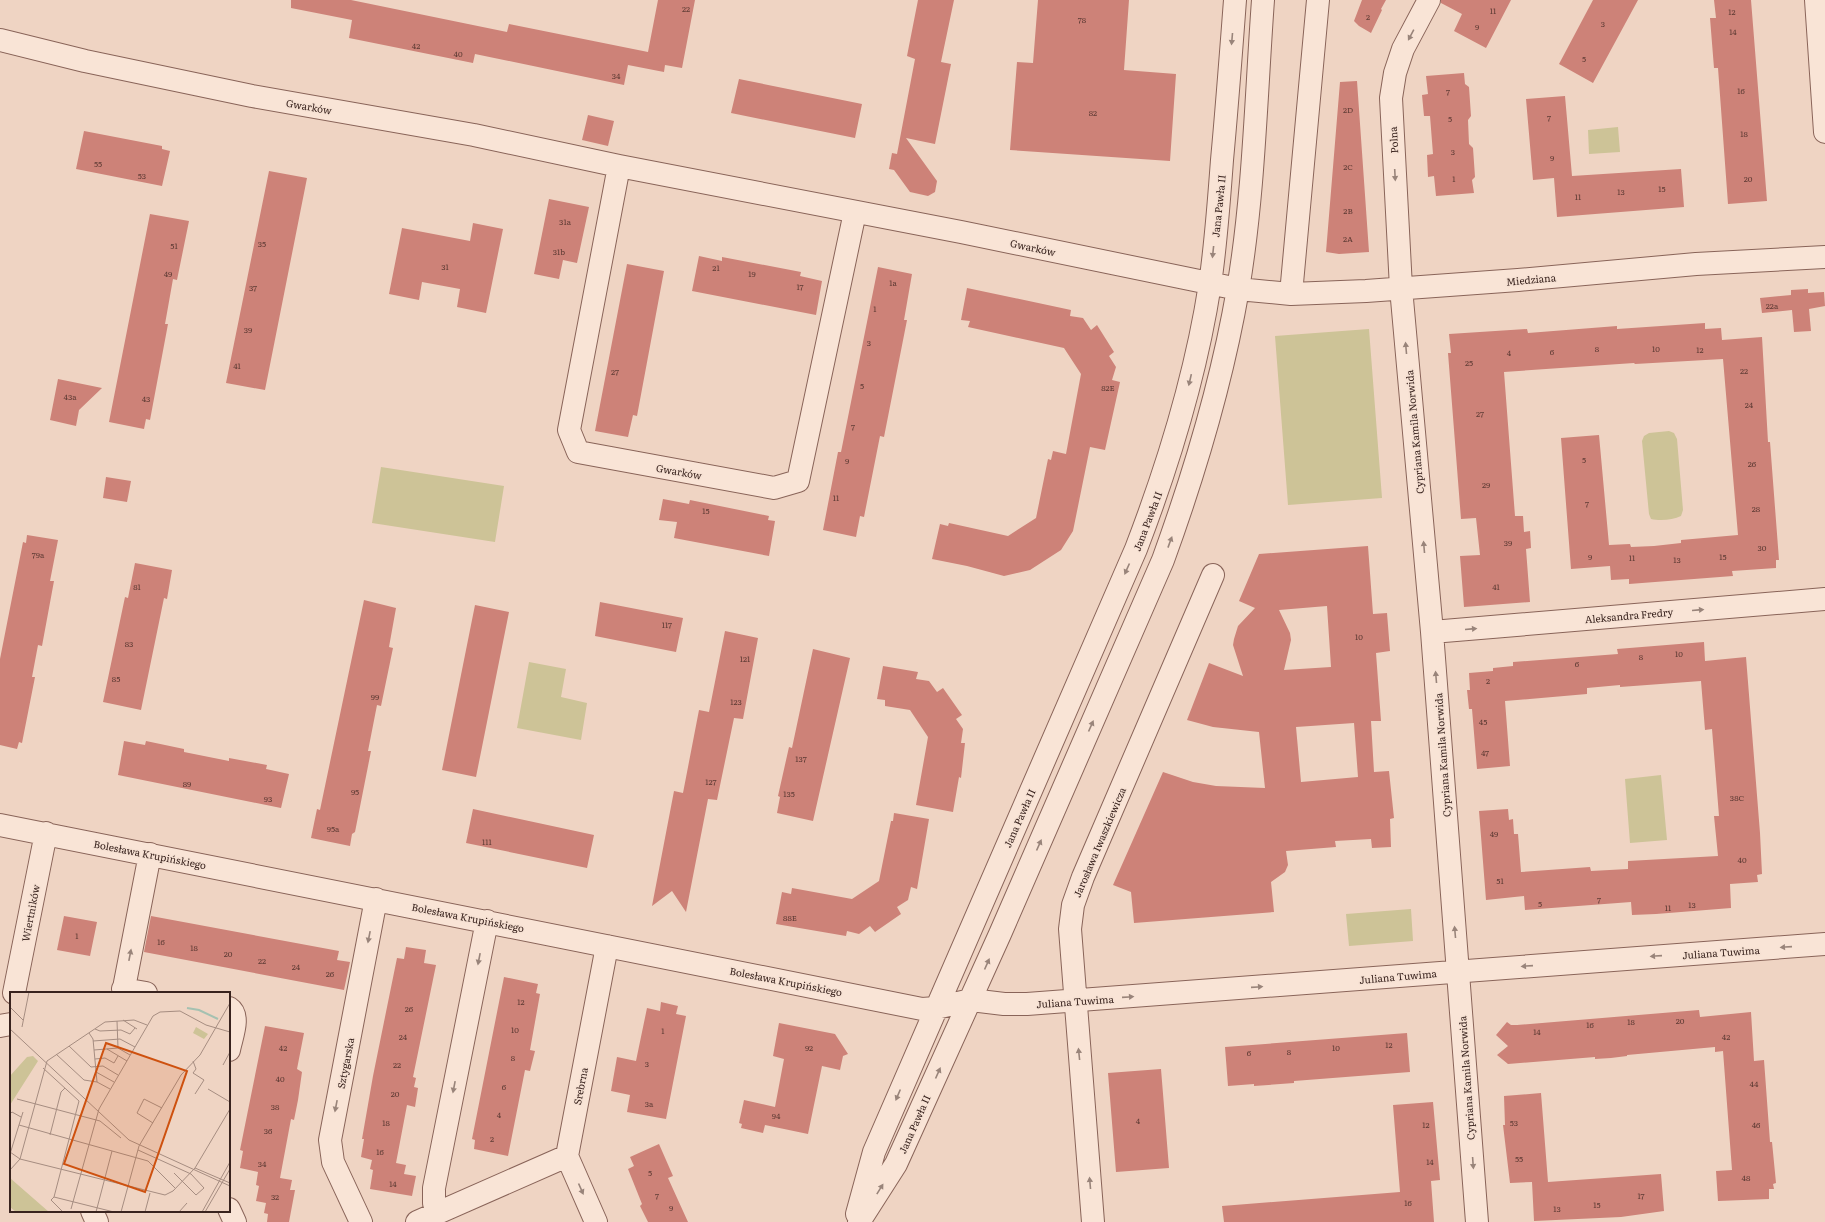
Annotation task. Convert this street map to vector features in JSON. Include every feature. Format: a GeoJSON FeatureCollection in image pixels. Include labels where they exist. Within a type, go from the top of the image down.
{"type":"FeatureCollection","features":[{"type":"Feature","properties":{"kind":"street","name":"Jana Pawła II"},"geometry":{"type":"LineString","coordinates":[[854,1222],[874,1152],[1136,549],[1155,500],[1174,443],[1202,329],[1210,283],[1219,198],[1235,0]]}},
{"type":"Feature","properties":{"kind":"street","name":"Jana Pawła II"},"geometry":{"type":"LineString","coordinates":[[859,1222],[896,1164],[971,1000],[1163,560],[1183,505],[1208,419],[1229,335],[1238,289],[1248,208],[1263,0]]}},
{"type":"Feature","properties":{"kind":"street"},"geometry":{"type":"LineString","coordinates":[[1291,294],[1318,0]]}},
{"type":"Feature","properties":{"kind":"street","name":"Polna"},"geometry":{"type":"LineString","coordinates":[[1401,288],[1391,98],[1395,73],[1403,49],[1429,0]]}},
{"type":"Feature","properties":{"kind":"street"},"geometry":{"type":"LineString","coordinates":[[1816,0],[1825,132]]}},
{"type":"Feature","properties":{"kind":"street","name":"Gwarków"},"geometry":{"type":"LineString","coordinates":[[0,40],[85,61],[252,96],[437,128],[619,166],[1238,289]]}},
{"type":"Feature","properties":{"kind":"street","name":"Gwarków"},"geometry":{"type":"LineString","coordinates":[[619,166],[569,430],[578,452],[774,488],[798,481],[855,212]]}},
{"type":"Feature","properties":{"kind":"street","name":"Miedziana"},"geometry":{"type":"LineString","coordinates":[[1238,289],[1291,294],[1518,280],[1683,265],[1825,257]]}},
{"type":"Feature","properties":{"kind":"street","name":"Cypriana Kamila Norwida"},"geometry":{"type":"LineString","coordinates":[[1401,288],[1432,632],[1477,1222]]}},
{"type":"Feature","properties":{"kind":"street","name":"Jarosława Iwaszkiewicza"},"geometry":{"type":"LineString","coordinates":[[1093,1222],[1070,929],[1073,905],[1093,853],[1137,755],[1213,575]]}},
{"type":"Feature","properties":{"kind":"street","name":"Aleksandra Fredry"},"geometry":{"type":"LineString","coordinates":[[1432,632],[1825,599]]}},
{"type":"Feature","properties":{"kind":"street","name":"Bolesława Krupińskiego"},"geometry":{"type":"LineString","coordinates":[[0,825],[922,1009],[936,1008]]}},
{"type":"Feature","properties":{"kind":"street","name":"Wiertników"},"geometry":{"type":"LineString","coordinates":[[14,992],[46,834]]}},
{"type":"Feature","properties":{"kind":"street"},"geometry":{"type":"LineString","coordinates":[[134,992],[123,991],[150,854]]}},
{"type":"Feature","properties":{"kind":"street","name":"Sztygarska"},"geometry":{"type":"LineString","coordinates":[[361,1222],[333,1162],[330,1140],[376,899]]}},
{"type":"Feature","properties":{"kind":"street"},"geometry":{"type":"LineString","coordinates":[[437,1213],[434,1203],[434,1191],[487,921]]}},
{"type":"Feature","properties":{"kind":"street","name":"Juliana Tuwima"},"geometry":{"type":"LineString","coordinates":[[971,1000],[1016,1005],[1825,944]]}},
{"type":"Feature","properties":{"kind":"street","name":"Srebrna"},"geometry":{"type":"LineString","coordinates":[[567,1156],[607,946]]}},
{"type":"Feature","properties":{"kind":"street"},"geometry":{"type":"LineString","coordinates":[[936,1008],[971,1000]]}},
{"type":"Feature","properties":{"kind":"street"},"geometry":{"type":"LineString","coordinates":[[230,1009],[234,1013],[235,1020],[230,1045]]}},
{"type":"Feature","properties":{"kind":"street"},"geometry":{"type":"LineString","coordinates":[[0,1026],[10,1024]]}},
{"type":"Feature","properties":{"kind":"street"},"geometry":{"type":"LineString","coordinates":[[417,1222],[567,1156],[596,1222]]}},
{"type":"Feature","properties":{"kind":"street"},"geometry":{"type":"LineString","coordinates":[[230,1211],[235,1222]]}},
{"type":"Feature","properties":{"kind":"street"},"geometry":{"type":"LineString","coordinates":[[92,1212],[97,1222]]}},
{"type":"Feature","properties":{"kind":"shaded area"},"geometry":{"type":"Polygon","coordinates":[[[1618,127],[1620,152],[1589,154],[1588,130],[1618,127]]]}},
{"type":"Feature","properties":{"kind":"shaded area"},"geometry":{"type":"Polygon","coordinates":[[[1369,329],[1382,498],[1288,505],[1275,336],[1369,329]]]}},
{"type":"Feature","properties":{"kind":"shaded area"},"geometry":{"type":"Polygon","coordinates":[[[1669,431],[1674,433],[1677,439],[1683,510],[1681,516],[1655,520],[1651,519],[1649,514],[1642,441],[1644,436],[1649,433],[1669,431]]]}},
{"type":"Feature","properties":{"kind":"shaded area"},"geometry":{"type":"Polygon","coordinates":[[[381,467],[504,486],[495,542],[372,523],[381,467]]]}},
{"type":"Feature","properties":{"kind":"shaded area"},"geometry":{"type":"Polygon","coordinates":[[[529,662],[566,669],[561,697],[587,703],[581,740],[517,728],[529,662]]]}},
{"type":"Feature","properties":{"kind":"shaded area"},"geometry":{"type":"Polygon","coordinates":[[[1661,775],[1667,840],[1630,843],[1625,779],[1661,775]]]}},
{"type":"Feature","properties":{"kind":"shaded area"},"geometry":{"type":"Polygon","coordinates":[[[1411,909],[1413,941],[1349,946],[1346,914],[1411,909]]]}},
{"type":"Feature","properties":{"kind":"building"},"geometry":{"type":"Polygon","coordinates":[[[291,0],[351,0],[507,32],[509,24],[648,52],[658,0],[695,0],[682,68],[665,65],[664,72],[628,65],[624,85],[475,54],[473,63],[349,38],[352,20],[291,8],[291,0]]]}},
{"type":"Feature","properties":{"kind":"building"},"geometry":{"type":"Polygon","coordinates":[[[918,0],[954,0],[941,62],[951,64],[935,144],[906,138],[937,181],[935,192],[928,196],[910,192],[894,170],[889,169],[892,153],[897,154],[915,59],[907,56],[918,0]]]}},
{"type":"Feature","properties":{"kind":"building"},"geometry":{"type":"Polygon","coordinates":[[[1038,0],[1129,0],[1124,70],[1176,74],[1170,161],[1010,150],[1017,62],[1033,63],[1038,0]]]}},
{"type":"Feature","properties":{"kind":"building"},"geometry":{"type":"Polygon","coordinates":[[[1362,0],[1386,0],[1371,33],[1359,26],[1354,21],[1362,0]]]}},
{"type":"Feature","properties":{"kind":"building"},"geometry":{"type":"Polygon","coordinates":[[[1441,0],[1511,0],[1486,48],[1454,31],[1462,14],[1441,3],[1441,0]]]}},
{"type":"Feature","properties":{"kind":"building"},"geometry":{"type":"Polygon","coordinates":[[[1593,0],[1638,0],[1593,83],[1559,64],[1593,0]]]}},
{"type":"Feature","properties":{"kind":"building"},"geometry":{"type":"Polygon","coordinates":[[[1714,0],[1751,0],[1767,201],[1728,204],[1718,68],[1714,68],[1710,18],[1716,18],[1714,0]]]}},
{"type":"Feature","properties":{"kind":"building"},"geometry":{"type":"Polygon","coordinates":[[[1464,73],[1465,84],[1469,87],[1471,116],[1468,120],[1469,144],[1473,148],[1475,177],[1472,180],[1474,193],[1436,196],[1434,176],[1428,177],[1427,155],[1433,154],[1430,116],[1424,116],[1422,95],[1428,94],[1426,76],[1464,73]]]}},
{"type":"Feature","properties":{"kind":"building"},"geometry":{"type":"Polygon","coordinates":[[[739,79],[862,104],[855,138],[731,113],[739,79]]]}},
{"type":"Feature","properties":{"kind":"building"},"geometry":{"type":"Polygon","coordinates":[[[1357,81],[1369,252],[1339,254],[1326,252],[1340,82],[1357,81]]]}},
{"type":"Feature","properties":{"kind":"building"},"geometry":{"type":"Polygon","coordinates":[[[1565,96],[1572,176],[1681,169],[1684,207],[1557,217],[1554,178],[1533,180],[1526,99],[1565,96]]]}},
{"type":"Feature","properties":{"kind":"building"},"geometry":{"type":"Polygon","coordinates":[[[588,115],[614,121],[608,146],[582,140],[588,115]]]}},
{"type":"Feature","properties":{"kind":"building"},"geometry":{"type":"Polygon","coordinates":[[[84,131],[162,146],[162,149],[170,151],[162,186],[76,169],[84,131]]]}},
{"type":"Feature","properties":{"kind":"building"},"geometry":{"type":"Polygon","coordinates":[[[269,171],[307,178],[265,390],[226,383],[269,171]]]}},
{"type":"Feature","properties":{"kind":"building"},"geometry":{"type":"Polygon","coordinates":[[[549,199],[589,207],[577,263],[563,260],[559,279],[534,274],[549,199]]]}},
{"type":"Feature","properties":{"kind":"building"},"geometry":{"type":"Polygon","coordinates":[[[150,214],[189,221],[177,280],[173,279],[165,324],[168,324],[150,420],[146,419],[144,429],[109,422],[150,214]]]}},
{"type":"Feature","properties":{"kind":"building"},"geometry":{"type":"Polygon","coordinates":[[[473,223],[503,229],[486,313],[457,307],[460,289],[422,282],[419,300],[389,294],[402,228],[470,241],[473,223]]]}},
{"type":"Feature","properties":{"kind":"building"},"geometry":{"type":"Polygon","coordinates":[[[699,256],[722,261],[722,257],[801,272],[800,276],[822,281],[816,315],[692,291],[699,256]]]}},
{"type":"Feature","properties":{"kind":"building"},"geometry":{"type":"Polygon","coordinates":[[[627,264],[664,271],[637,416],[633,415],[628,437],[595,431],[627,264]]]}},
{"type":"Feature","properties":{"kind":"building"},"geometry":{"type":"Polygon","coordinates":[[[878,267],[912,274],[904,320],[907,320],[884,437],[880,436],[864,517],[860,516],[856,537],[823,530],[838,452],[841,452],[878,267]]]}},
{"type":"Feature","properties":{"kind":"building"},"geometry":{"type":"Polygon","coordinates":[[[967,288],[1071,310],[1070,316],[1083,318],[1091,330],[1097,325],[1114,352],[1109,356],[1116,367],[1112,380],[1120,382],[1105,450],[1090,447],[1073,531],[1061,550],[1030,570],[1004,576],[967,566],[932,559],[940,524],[948,526],[949,523],[1008,536],[1036,518],[1048,459],[1051,460],[1053,451],[1066,454],[1081,374],[1064,348],[968,327],[970,321],[961,320],[967,288]]]}},
{"type":"Feature","properties":{"kind":"building"},"geometry":{"type":"Polygon","coordinates":[[[1808,289],[1808,293],[1824,292],[1825,306],[1809,309],[1811,331],[1794,332],[1792,310],[1762,313],[1760,298],[1791,295],[1791,290],[1808,289]]]}},
{"type":"Feature","properties":{"kind":"building"},"geometry":{"type":"Polygon","coordinates":[[[1705,323],[1705,329],[1721,328],[1722,340],[1762,337],[1768,442],[1770,442],[1779,560],[1776,560],[1776,568],[1732,571],[1733,576],[1629,584],[1629,579],[1611,580],[1610,566],[1571,569],[1561,438],[1599,435],[1609,545],[1630,544],[1631,547],[1654,546],[1681,543],[1681,540],[1738,535],[1723,359],[1634,363],[1504,372],[1515,516],[1523,516],[1524,532],[1530,531],[1531,548],[1526,549],[1530,602],[1464,607],[1460,556],[1480,555],[1476,518],[1461,519],[1448,353],[1451,353],[1449,334],[1527,329],[1528,333],[1617,326],[1617,329],[1705,323]]]}},
{"type":"Feature","properties":{"kind":"building"},"geometry":{"type":"Polygon","coordinates":[[[58,379],[102,388],[79,410],[76,426],[50,420],[58,379]]]}},
{"type":"Feature","properties":{"kind":"building"},"geometry":{"type":"Polygon","coordinates":[[[106,477],[131,481],[127,502],[103,498],[106,477]]]}},
{"type":"Feature","properties":{"kind":"building"},"geometry":{"type":"Polygon","coordinates":[[[663,499],[689,504],[690,500],[769,516],[768,520],[775,521],[769,556],[674,538],[677,522],[659,520],[663,499]]]}},
{"type":"Feature","properties":{"kind":"building"},"geometry":{"type":"Polygon","coordinates":[[[27,535],[58,540],[50,581],[54,581],[42,646],[38,645],[32,677],[35,677],[22,743],[19,742],[17,749],[0,745],[0,659],[23,542],[26,543],[27,535]]]}},
{"type":"Feature","properties":{"kind":"building"},"geometry":{"type":"Polygon","coordinates":[[[1368,546],[1373,614],[1387,613],[1390,651],[1376,653],[1381,721],[1371,721],[1374,772],[1389,771],[1394,818],[1390,819],[1391,847],[1372,848],[1371,839],[1335,841],[1336,847],[1286,851],[1288,865],[1285,872],[1271,882],[1274,912],[1134,923],[1131,892],[1113,885],[1163,772],[1193,782],[1216,786],[1265,788],[1259,732],[1213,727],[1187,720],[1209,663],[1243,676],[1233,645],[1238,626],[1255,608],[1239,601],[1259,554],[1368,546]],[[1327,606],[1279,610],[1290,633],[1291,640],[1284,670],[1331,667],[1327,606]],[[1354,723],[1296,727],[1301,782],[1358,777],[1354,723]]]}},
{"type":"Feature","properties":{"kind":"building"},"geometry":{"type":"Polygon","coordinates":[[[135,563],[172,570],[167,599],[164,598],[141,710],[103,702],[125,597],[128,598],[135,563]]]}},
{"type":"Feature","properties":{"kind":"building"},"geometry":{"type":"Polygon","coordinates":[[[364,600],[396,608],[389,647],[393,648],[381,706],[377,705],[368,751],[371,751],[355,832],[352,834],[350,846],[311,838],[317,809],[320,810],[364,600]]]}},
{"type":"Feature","properties":{"kind":"building"},"geometry":{"type":"Polygon","coordinates":[[[600,602],[683,618],[676,652],[595,636],[600,602]]]}},
{"type":"Feature","properties":{"kind":"building"},"geometry":{"type":"Polygon","coordinates":[[[475,605],[509,612],[476,777],[442,770],[475,605]]]}},
{"type":"Feature","properties":{"kind":"building"},"geometry":{"type":"Polygon","coordinates":[[[725,631],[758,638],[743,719],[734,718],[717,800],[708,799],[686,912],[672,891],[652,906],[674,791],[683,793],[699,710],[709,712],[725,631]]]}},
{"type":"Feature","properties":{"kind":"building"},"geometry":{"type":"Polygon","coordinates":[[[1704,642],[1705,661],[1746,657],[1760,833],[1762,874],[1757,875],[1758,882],[1730,884],[1731,908],[1656,914],[1632,915],[1631,902],[1525,910],[1524,896],[1486,900],[1479,811],[1508,809],[1509,820],[1513,819],[1514,834],[1518,834],[1521,872],[1590,867],[1591,871],[1628,869],[1628,861],[1718,856],[1714,816],[1719,816],[1712,729],[1705,730],[1701,681],[1587,688],[1587,694],[1505,701],[1510,766],[1477,769],[1472,709],[1469,709],[1467,690],[1470,690],[1469,673],[1493,671],[1493,668],[1513,666],[1513,662],[1618,654],[1617,649],[1704,642]]]}},
{"type":"Feature","properties":{"kind":"building"},"geometry":{"type":"Polygon","coordinates":[[[813,649],[850,658],[813,821],[777,813],[780,797],[778,796],[789,747],[792,748],[813,649]]]}},
{"type":"Feature","properties":{"kind":"building"},"geometry":{"type":"Polygon","coordinates":[[[883,666],[918,672],[916,679],[929,681],[937,692],[943,688],[962,715],[956,719],[963,729],[961,743],[965,743],[961,778],[959,777],[953,812],[916,805],[928,737],[910,710],[885,706],[885,700],[877,699],[883,666]]]}},
{"type":"Feature","properties":{"kind":"building"},"geometry":{"type":"Polygon","coordinates":[[[124,741],[145,745],[146,741],[184,749],[184,752],[229,761],[229,758],[267,765],[266,769],[289,774],[281,808],[118,775],[124,741]]]}},
{"type":"Feature","properties":{"kind":"building"},"geometry":{"type":"Polygon","coordinates":[[[473,809],[594,835],[587,868],[466,843],[473,809]]]}},
{"type":"Feature","properties":{"kind":"building"},"geometry":{"type":"Polygon","coordinates":[[[894,813],[929,819],[917,889],[911,887],[908,900],[897,907],[901,914],[875,932],[870,926],[859,934],[847,931],[846,936],[776,924],[782,892],[791,894],[792,888],[852,899],[879,881],[891,821],[893,821],[894,813]]]}},
{"type":"Feature","properties":{"kind":"building"},"geometry":{"type":"Polygon","coordinates":[[[64,916],[97,922],[90,956],[57,950],[64,916]]]}},
{"type":"Feature","properties":{"kind":"building"},"geometry":{"type":"Polygon","coordinates":[[[151,916],[339,951],[337,960],[350,962],[344,990],[144,952],[151,916]]]}},
{"type":"Feature","properties":{"kind":"building"},"geometry":{"type":"Polygon","coordinates":[[[406,947],[426,950],[424,963],[436,965],[413,1077],[416,1078],[414,1087],[418,1088],[415,1107],[407,1105],[396,1163],[406,1165],[404,1174],[416,1176],[412,1196],[370,1189],[373,1170],[370,1169],[372,1160],[361,1157],[364,1139],[362,1139],[373,1076],[397,958],[404,959],[406,947]]]}},
{"type":"Feature","properties":{"kind":"building"},"geometry":{"type":"Polygon","coordinates":[[[504,977],[538,984],[536,993],[540,994],[530,1050],[535,1051],[530,1071],[525,1070],[508,1156],[474,1149],[475,1140],[472,1139],[504,977]]]}},
{"type":"Feature","properties":{"kind":"building"},"geometry":{"type":"Polygon","coordinates":[[[661,1002],[678,1006],[676,1014],[686,1016],[666,1119],[627,1112],[630,1095],[611,1091],[617,1057],[636,1061],[647,1008],[660,1011],[661,1002]]]}},
{"type":"Feature","properties":{"kind":"building"},"geometry":{"type":"Polygon","coordinates":[[[1699,1010],[1700,1017],[1751,1012],[1754,1061],[1764,1060],[1770,1142],[1772,1142],[1776,1183],[1773,1184],[1774,1189],[1769,1189],[1769,1199],[1718,1201],[1716,1171],[1732,1170],[1723,1051],[1715,1052],[1715,1047],[1627,1055],[1611,1058],[1595,1059],[1595,1057],[1508,1064],[1497,1055],[1508,1046],[1496,1035],[1507,1022],[1511,1025],[1517,1025],[1699,1010]]]}},
{"type":"Feature","properties":{"kind":"building"},"geometry":{"type":"Polygon","coordinates":[[[779,1023],[835,1034],[848,1054],[843,1056],[840,1070],[822,1066],[808,1134],[765,1125],[763,1133],[741,1128],[742,1124],[739,1123],[744,1100],[775,1107],[784,1059],[773,1056],[779,1023]]]}},
{"type":"Feature","properties":{"kind":"building"},"geometry":{"type":"Polygon","coordinates":[[[265,1026],[304,1033],[297,1069],[302,1072],[298,1100],[294,1120],[291,1119],[280,1178],[292,1180],[290,1190],[295,1190],[289,1222],[267,1222],[268,1214],[264,1213],[266,1203],[256,1201],[259,1186],[256,1185],[258,1172],[240,1168],[243,1151],[240,1150],[265,1026]]]}},
{"type":"Feature","properties":{"kind":"building"},"geometry":{"type":"Polygon","coordinates":[[[1407,1033],[1410,1072],[1294,1081],[1294,1083],[1228,1086],[1225,1047],[1407,1033]]]}},
{"type":"Feature","properties":{"kind":"building"},"geometry":{"type":"Polygon","coordinates":[[[1161,1069],[1169,1168],[1116,1172],[1108,1073],[1161,1069]]]}},
{"type":"Feature","properties":{"kind":"building"},"geometry":{"type":"Polygon","coordinates":[[[1541,1093],[1548,1182],[1661,1174],[1664,1211],[1621,1217],[1534,1221],[1532,1182],[1510,1183],[1503,1125],[1505,1125],[1504,1096],[1541,1093]]]}},
{"type":"Feature","properties":{"kind":"building"},"geometry":{"type":"Polygon","coordinates":[[[1433,1102],[1440,1180],[1431,1181],[1434,1222],[1224,1222],[1222,1206],[1400,1192],[1393,1105],[1433,1102]]]}},
{"type":"Feature","properties":{"kind":"building"},"geometry":{"type":"Polygon","coordinates":[[[659,1144],[673,1176],[668,1178],[688,1222],[648,1222],[640,1206],[642,1204],[628,1169],[634,1166],[630,1157],[659,1144]]]}}]}
